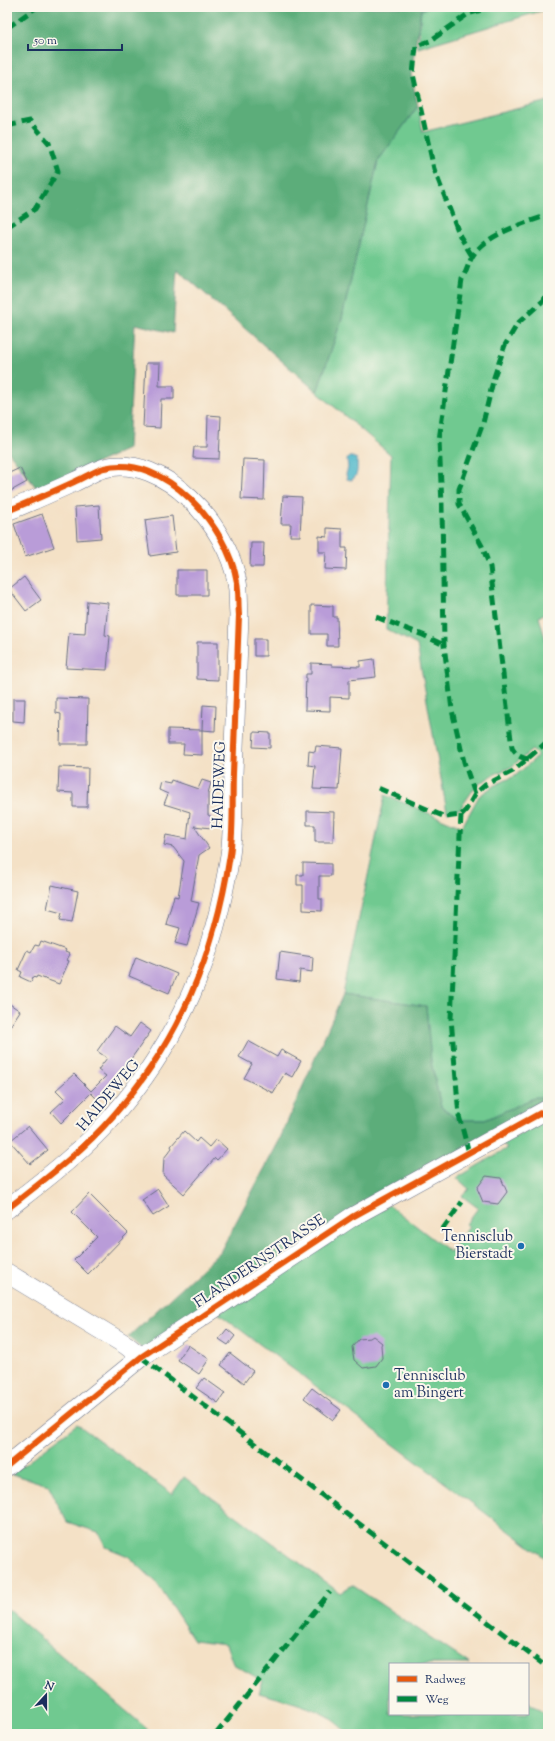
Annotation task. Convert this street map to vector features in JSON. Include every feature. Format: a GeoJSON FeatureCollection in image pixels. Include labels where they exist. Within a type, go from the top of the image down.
{"type":"FeatureCollection","features":[{"type":"Feature","properties":{"kind":"street","name":"HAIDEWEG"},"geometry":{"type":"LineString","coordinates":[[7,511],[104,468],[136,467],[157,475],[185,493],[208,518],[216,531],[227,551],[238,581],[239,615],[230,853],[220,906],[204,964],[180,1020],[142,1081],[113,1116],[78,1152],[7,1209]]}},
{"type":"Feature","properties":{"kind":"street","name":"FLANDERNSTRASSE"},"geometry":{"type":"LineString","coordinates":[[7,1466],[141,1357],[352,1217],[548,1109]]}},
{"type":"Feature","properties":{"kind":"street"},"geometry":{"type":"LineString","coordinates":[[7,1273],[126,1345],[141,1357]]}},
{"type":"Feature","properties":{"kind":"green space"},"geometry":{"type":"Polygon","coordinates":[[[7,7],[430,7],[421,10],[411,74],[418,106],[378,161],[342,318],[317,392],[177,269],[173,333],[135,324],[128,449],[38,490],[7,450],[7,7]]]}},
{"type":"Feature","properties":{"kind":"green space"},"geometry":{"type":"Polygon","coordinates":[[[430,7],[548,7],[548,9],[418,48],[421,10],[430,7]]]}},
{"type":"Feature","properties":{"kind":"green space"},"geometry":{"type":"Polygon","coordinates":[[[548,101],[548,611],[539,617],[548,648],[548,1098],[536,1097],[485,1120],[458,1120],[441,1107],[431,1062],[426,1006],[343,994],[385,795],[462,827],[479,796],[495,785],[515,776],[538,756],[532,750],[511,767],[493,775],[475,787],[460,809],[447,812],[417,645],[386,629],[391,455],[317,392],[342,318],[378,161],[418,106],[423,132],[548,101]]]}},
{"type":"Feature","properties":{"kind":"green space"},"geometry":{"type":"Polygon","coordinates":[[[343,994],[426,1006],[431,1062],[441,1107],[458,1120],[485,1120],[536,1097],[548,1098],[548,1102],[142,1349],[128,1337],[220,1252],[278,1143],[343,994]]]}},
{"type":"Feature","properties":{"kind":"green space"},"geometry":{"type":"Polygon","coordinates":[[[548,1119],[548,1560],[218,1313],[389,1205],[450,1252],[469,1227],[466,1224],[478,1208],[462,1196],[469,1189],[457,1178],[507,1148],[502,1144],[548,1119]]]}},
{"type":"Feature","properties":{"kind":"green space"},"geometry":{"type":"Polygon","coordinates":[[[77,1424],[172,1494],[184,1477],[340,1593],[352,1585],[469,1663],[389,1663],[389,1715],[529,1715],[529,1703],[548,1716],[548,1734],[348,1734],[340,1725],[319,1712],[295,1703],[259,1693],[263,1681],[233,1664],[226,1644],[194,1640],[156,1582],[128,1556],[106,1547],[98,1532],[67,1522],[48,1485],[12,1474],[77,1424]]]}},
{"type":"Feature","properties":{"kind":"green space"},"geometry":{"type":"Polygon","coordinates":[[[7,1609],[153,1734],[7,1734],[7,1609]]]}},
{"type":"Feature","properties":{"kind":"water"},"geometry":{"type":"Polygon","coordinates":[[[349,457],[357,459],[356,474],[354,479],[351,480],[347,479],[346,474],[348,468],[347,460],[349,457]]]}},
{"type":"Feature","properties":{"kind":"building"},"geometry":{"type":"Polygon","coordinates":[[[146,363],[160,363],[159,386],[174,386],[174,399],[161,399],[160,428],[143,427],[146,363]]]}},
{"type":"Feature","properties":{"kind":"building"},"geometry":{"type":"Polygon","coordinates":[[[208,415],[221,416],[219,459],[193,458],[194,447],[207,447],[208,415]]]}},
{"type":"Feature","properties":{"kind":"building"},"geometry":{"type":"Polygon","coordinates":[[[243,459],[265,460],[264,500],[241,499],[243,459]]]}},
{"type":"Feature","properties":{"kind":"building"},"geometry":{"type":"Polygon","coordinates":[[[20,468],[27,482],[7,493],[7,474],[20,468]]]}},
{"type":"Feature","properties":{"kind":"building"},"geometry":{"type":"Polygon","coordinates":[[[283,496],[302,497],[300,536],[290,536],[291,524],[281,524],[283,496]]]}},
{"type":"Feature","properties":{"kind":"building"},"geometry":{"type":"Polygon","coordinates":[[[99,505],[101,538],[77,540],[75,507],[99,505]]]}},
{"type":"Feature","properties":{"kind":"building"},"geometry":{"type":"Polygon","coordinates":[[[42,514],[54,547],[25,557],[14,524],[42,514]]]}},
{"type":"Feature","properties":{"kind":"building"},"geometry":{"type":"Polygon","coordinates":[[[172,516],[176,552],[150,556],[145,520],[172,516]]]}},
{"type":"Feature","properties":{"kind":"building"},"geometry":{"type":"Polygon","coordinates":[[[327,528],[342,529],[342,548],[347,548],[346,570],[325,569],[326,552],[319,552],[319,536],[327,537],[327,528]]]}},
{"type":"Feature","properties":{"kind":"building"},"geometry":{"type":"Polygon","coordinates":[[[251,543],[264,543],[263,567],[250,567],[251,543]]]}},
{"type":"Feature","properties":{"kind":"building"},"geometry":{"type":"Polygon","coordinates":[[[177,570],[207,570],[207,595],[177,595],[177,570]]]}},
{"type":"Feature","properties":{"kind":"building"},"geometry":{"type":"Polygon","coordinates":[[[24,577],[41,600],[26,611],[9,589],[24,577]]]}},
{"type":"Feature","properties":{"kind":"building"},"geometry":{"type":"Polygon","coordinates":[[[87,601],[108,603],[105,635],[110,636],[107,670],[66,668],[69,633],[85,634],[87,601]]]}},
{"type":"Feature","properties":{"kind":"building"},"geometry":{"type":"Polygon","coordinates":[[[311,605],[333,606],[333,617],[337,617],[338,646],[327,646],[327,634],[311,634],[311,605]]]}},
{"type":"Feature","properties":{"kind":"building"},"geometry":{"type":"Polygon","coordinates":[[[254,639],[266,639],[266,656],[254,656],[254,639]]]}},
{"type":"Feature","properties":{"kind":"building"},"geometry":{"type":"Polygon","coordinates":[[[197,642],[218,642],[218,680],[197,679],[197,642]]]}},
{"type":"Feature","properties":{"kind":"building"},"geometry":{"type":"Polygon","coordinates":[[[374,659],[376,677],[349,680],[349,698],[330,697],[330,711],[305,710],[306,674],[311,674],[311,663],[332,664],[332,666],[360,667],[360,661],[374,659]]]}},
{"type":"Feature","properties":{"kind":"building"},"geometry":{"type":"Polygon","coordinates":[[[56,698],[88,699],[87,744],[60,744],[61,714],[56,713],[56,698]]]}},
{"type":"Feature","properties":{"kind":"building"},"geometry":{"type":"Polygon","coordinates":[[[13,699],[25,699],[24,722],[13,721],[13,699]]]}},
{"type":"Feature","properties":{"kind":"building"},"geometry":{"type":"Polygon","coordinates":[[[203,705],[216,706],[215,731],[202,730],[203,705]]]}},
{"type":"Feature","properties":{"kind":"building"},"geometry":{"type":"Polygon","coordinates":[[[168,729],[202,730],[202,755],[183,754],[184,744],[168,744],[168,729]]]}},
{"type":"Feature","properties":{"kind":"building"},"geometry":{"type":"Polygon","coordinates":[[[254,732],[270,733],[270,748],[253,747],[254,732]]]}},
{"type":"Feature","properties":{"kind":"building"},"geometry":{"type":"Polygon","coordinates":[[[316,746],[342,748],[339,790],[313,789],[315,766],[308,765],[309,751],[315,752],[316,746]]]}},
{"type":"Feature","properties":{"kind":"building"},"geometry":{"type":"Polygon","coordinates":[[[59,767],[88,768],[87,807],[73,807],[73,793],[58,792],[59,767]]]}},
{"type":"Feature","properties":{"kind":"building"},"geometry":{"type":"Polygon","coordinates":[[[172,780],[198,789],[202,780],[211,783],[208,793],[208,815],[212,817],[211,828],[194,826],[209,848],[199,855],[191,901],[199,903],[187,946],[175,943],[180,928],[166,924],[174,896],[178,897],[184,861],[173,847],[164,845],[166,835],[187,839],[190,812],[164,804],[168,794],[159,790],[161,782],[171,784],[172,780]]]}},
{"type":"Feature","properties":{"kind":"building"},"geometry":{"type":"Polygon","coordinates":[[[307,811],[334,812],[333,842],[315,842],[315,825],[307,825],[307,811]]]}},
{"type":"Feature","properties":{"kind":"building"},"geometry":{"type":"Polygon","coordinates":[[[303,863],[331,864],[331,876],[319,876],[319,899],[322,899],[322,911],[303,910],[303,885],[297,885],[297,875],[303,875],[303,863]]]}},
{"type":"Feature","properties":{"kind":"building"},"geometry":{"type":"Polygon","coordinates":[[[52,885],[78,891],[72,922],[60,920],[62,913],[47,909],[52,885]]]}},
{"type":"Feature","properties":{"kind":"building"},"geometry":{"type":"Polygon","coordinates":[[[41,941],[66,950],[65,952],[70,954],[67,960],[69,961],[59,984],[37,976],[36,978],[33,977],[31,982],[20,977],[22,972],[18,970],[27,950],[31,952],[35,945],[39,946],[41,941]]]}},
{"type":"Feature","properties":{"kind":"building"},"geometry":{"type":"Polygon","coordinates":[[[280,952],[313,957],[312,972],[300,970],[299,982],[277,979],[280,952]]]}},
{"type":"Feature","properties":{"kind":"building"},"geometry":{"type":"Polygon","coordinates":[[[136,957],[177,974],[169,993],[129,976],[136,957]]]}},
{"type":"Feature","properties":{"kind":"building"},"geometry":{"type":"Polygon","coordinates":[[[7,1002],[20,1011],[7,1031],[7,1002]]]}},
{"type":"Feature","properties":{"kind":"building"},"geometry":{"type":"Polygon","coordinates":[[[140,1023],[151,1031],[107,1092],[98,1100],[91,1093],[61,1123],[51,1112],[65,1099],[56,1090],[74,1074],[91,1091],[106,1076],[98,1070],[107,1058],[97,1051],[115,1026],[130,1037],[140,1023]]]}},
{"type":"Feature","properties":{"kind":"building"},"geometry":{"type":"Polygon","coordinates":[[[248,1041],[277,1057],[281,1050],[301,1061],[292,1077],[285,1073],[273,1093],[244,1078],[252,1064],[239,1057],[248,1041]]]}},
{"type":"Feature","properties":{"kind":"building"},"geometry":{"type":"Polygon","coordinates":[[[28,1126],[48,1150],[30,1164],[10,1141],[28,1126]]]}},
{"type":"Feature","properties":{"kind":"building"},"geometry":{"type":"Polygon","coordinates":[[[184,1131],[196,1142],[199,1138],[209,1147],[216,1139],[227,1149],[217,1160],[215,1158],[184,1194],[163,1175],[164,1158],[172,1148],[171,1146],[184,1131]]]}},
{"type":"Feature","properties":{"kind":"building"},"geometry":{"type":"Polygon","coordinates":[[[486,1176],[501,1178],[507,1192],[498,1204],[483,1202],[477,1188],[486,1176]]]}},
{"type":"Feature","properties":{"kind":"building"},"geometry":{"type":"Polygon","coordinates":[[[158,1189],[169,1206],[153,1216],[142,1200],[158,1189]]]}},
{"type":"Feature","properties":{"kind":"building"},"geometry":{"type":"Polygon","coordinates":[[[89,1194],[128,1233],[88,1274],[74,1260],[97,1237],[72,1212],[89,1194]]]}},
{"type":"Feature","properties":{"kind":"building"},"geometry":{"type":"Polygon","coordinates":[[[227,1329],[235,1336],[228,1345],[219,1339],[227,1329]]]}},
{"type":"Feature","properties":{"kind":"building"},"geometry":{"type":"Polygon","coordinates":[[[373,1336],[382,1343],[382,1358],[376,1366],[363,1368],[354,1360],[352,1347],[359,1339],[370,1338],[373,1336]]]}},
{"type":"Feature","properties":{"kind":"building"},"geometry":{"type":"Polygon","coordinates":[[[188,1345],[209,1359],[199,1374],[178,1360],[188,1345]]]}},
{"type":"Feature","properties":{"kind":"building"},"geometry":{"type":"Polygon","coordinates":[[[230,1353],[253,1371],[244,1383],[221,1365],[230,1353]]]}},
{"type":"Feature","properties":{"kind":"building"},"geometry":{"type":"Polygon","coordinates":[[[204,1378],[225,1393],[218,1403],[196,1388],[204,1378]]]}},
{"type":"Feature","properties":{"kind":"building"},"geometry":{"type":"Polygon","coordinates":[[[312,1388],[341,1410],[333,1420],[304,1398],[312,1388]]]}},
{"type":"Feature","properties":{"kind":"marked path"},"geometry":{"type":"LineString","coordinates":[[7,28],[37,7]]}},
{"type":"Feature","properties":{"kind":"marked path"},"geometry":{"type":"LineString","coordinates":[[472,256],[460,236],[434,169],[413,74],[416,46],[430,41],[468,14],[491,7]]}},
{"type":"Feature","properties":{"kind":"marked path"},"geometry":{"type":"LineString","coordinates":[[7,126],[30,121],[49,143],[58,171],[35,209],[7,227]]}},
{"type":"Feature","properties":{"kind":"marked path"},"geometry":{"type":"LineString","coordinates":[[475,794],[464,762],[452,710],[444,645],[442,505],[439,440],[462,280],[472,257],[478,249],[495,236],[548,215]]}},
{"type":"Feature","properties":{"kind":"marked path"},"geometry":{"type":"LineString","coordinates":[[529,759],[519,756],[512,748],[490,567],[482,546],[459,504],[459,489],[483,423],[494,377],[505,345],[518,323],[544,300],[548,290]]}},
{"type":"Feature","properties":{"kind":"marked path"},"geometry":{"type":"LineString","coordinates":[[376,617],[423,635],[444,645]]}},
{"type":"Feature","properties":{"kind":"marked path"},"geometry":{"type":"LineString","coordinates":[[378,788],[445,817],[461,815],[466,810],[475,794],[485,785],[513,771],[548,741]]}},
{"type":"Feature","properties":{"kind":"marked path"},"geometry":{"type":"LineString","coordinates":[[461,815],[451,1018],[459,1116],[469,1153]]}},
{"type":"Feature","properties":{"kind":"marked path"},"geometry":{"type":"LineString","coordinates":[[442,1230],[462,1202]]}},
{"type":"Feature","properties":{"kind":"marked path"},"geometry":{"type":"LineString","coordinates":[[141,1357],[548,1668]]}},
{"type":"Feature","properties":{"kind":"marked path"},"geometry":{"type":"LineString","coordinates":[[216,1734],[330,1592]]}},
{"type":"Feature","properties":{"kind":"cycle path"},"geometry":{"type":"LineString","coordinates":[[7,511],[104,468],[127,466],[149,472],[171,483],[190,499],[207,518],[221,539],[231,561],[237,582],[239,615],[230,855],[215,927],[204,961],[176,1026],[137,1087],[89,1142],[7,1209]]}},
{"type":"Feature","properties":{"kind":"cycle path"},"geometry":{"type":"LineString","coordinates":[[7,1466],[141,1357],[352,1217],[548,1109]]}},
{"type":"Feature","properties":{"kind":"place","name":"Tennisclub Bierstadt"},"geometry":{"type":"Point","coordinates":[521,1246]}},
{"type":"Feature","properties":{"kind":"place","name":"Tennisclub am Bingert"},"geometry":{"type":"Point","coordinates":[386,1385]}}]}
